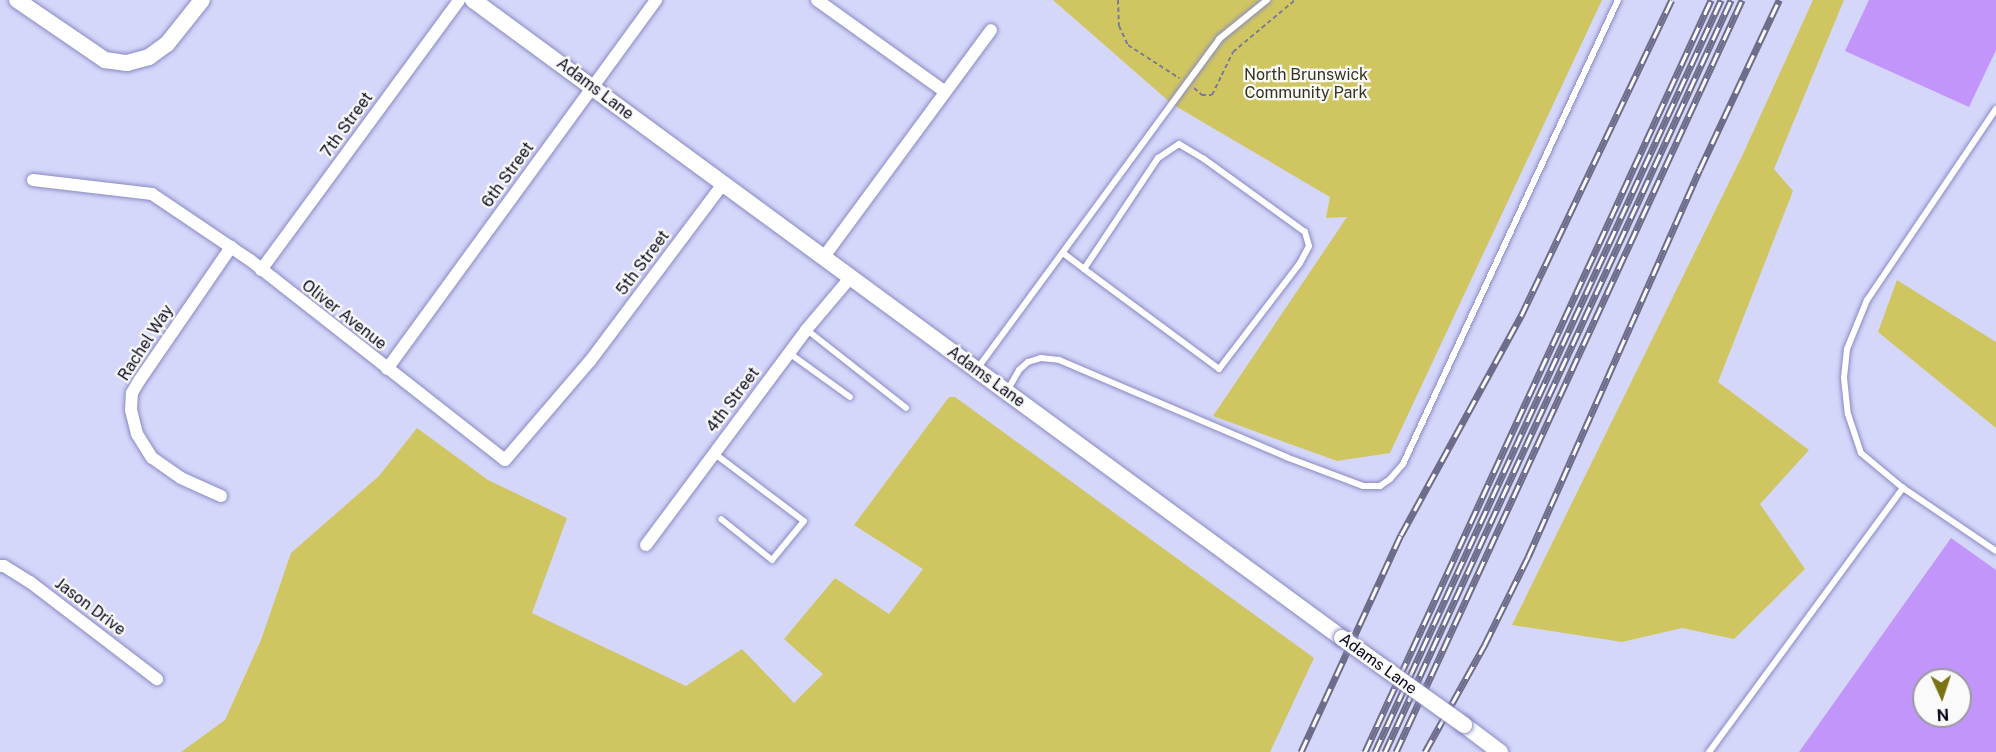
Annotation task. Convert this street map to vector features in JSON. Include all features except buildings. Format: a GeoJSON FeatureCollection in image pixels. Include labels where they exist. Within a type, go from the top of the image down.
{"type":"FeatureCollection","features":[{"type":"Feature","properties":{"kind":"street"},"geometry":{"type":"LineString","coordinates":[[17,0],[105,60],[128,63],[149,57],[167,44],[202,0]]}},
{"type":"Feature","properties":{"kind":"street","name":"7th Street"},"geometry":{"type":"LineString","coordinates":[[261,270],[459,0]]}},
{"type":"Feature","properties":{"kind":"street","name":"Adams Lane"},"geometry":{"type":"LineString","coordinates":[[473,0],[722,185],[1500,752]]}},
{"type":"Feature","properties":{"kind":"street","name":"6th Street"},"geometry":{"type":"LineString","coordinates":[[387,369],[656,0]]}},
{"type":"Feature","properties":{"kind":"street"},"geometry":{"type":"LineString","coordinates":[[817,0],[944,91]]}},
{"type":"Feature","properties":{"kind":"street"},"geometry":{"type":"LineString","coordinates":[[823,258],[991,30]]}},
{"type":"Feature","properties":{"kind":"street","name":"Oliver Avenue"},"geometry":{"type":"LineString","coordinates":[[33,180],[153,194],[231,247],[505,460],[590,361]]}},
{"type":"Feature","properties":{"kind":"street","name":"5th Street"},"geometry":{"type":"LineString","coordinates":[[590,361],[722,185]]}},
{"type":"Feature","properties":{"kind":"street","name":"Rachel Way"},"geometry":{"type":"LineString","coordinates":[[221,496],[180,478],[152,458],[137,434],[131,410],[132,393],[139,381],[231,247]]}},
{"type":"Feature","properties":{"kind":"street","name":"4th Street"},"geometry":{"type":"LineString","coordinates":[[646,545],[806,330],[850,278]]}},
{"type":"Feature","properties":{"kind":"street","name":"Jason Drive"},"geometry":{"type":"LineString","coordinates":[[0,566],[4,566],[30,582],[157,679]]}},
{"type":"Feature","properties":{"kind":"lane"},"geometry":{"type":"LineString","coordinates":[[976,370],[1219,39],[1267,0]]}},
{"type":"Feature","properties":{"kind":"lane"},"geometry":{"type":"LineString","coordinates":[[1006,391],[1019,370],[1028,362],[1041,358],[1059,360],[1286,457],[1363,486],[1380,486],[1390,479],[1403,464],[1618,0]]}},
{"type":"Feature","properties":{"kind":"lane"},"geometry":{"type":"LineString","coordinates":[[1996,109],[1867,300],[1847,350],[1844,378],[1848,414],[1861,453],[1903,488],[1996,551]]}},
{"type":"Feature","properties":{"kind":"lane"},"geometry":{"type":"LineString","coordinates":[[1063,253],[1083,269],[1220,369],[1300,263],[1309,246],[1305,232],[1204,159],[1179,144],[1158,158],[1083,269]]}},
{"type":"Feature","properties":{"kind":"lane"},"geometry":{"type":"LineString","coordinates":[[806,330],[906,408]]}},
{"type":"Feature","properties":{"kind":"lane"},"geometry":{"type":"LineString","coordinates":[[789,353],[850,397]]}},
{"type":"Feature","properties":{"kind":"lane"},"geometry":{"type":"LineString","coordinates":[[714,453],[804,521],[772,560],[721,519]]}},
{"type":"Feature","properties":{"kind":"lane"},"geometry":{"type":"LineString","coordinates":[[1709,752],[1903,488]]}},
{"type":"Feature","properties":{"kind":"path"},"geometry":{"type":"LineString","coordinates":[[1118,0],[1119,26],[1128,45],[1179,78]]}},
{"type":"Feature","properties":{"kind":"path"},"geometry":{"type":"LineString","coordinates":[[1194,88],[1202,95],[1212,95],[1233,52],[1294,0]]}},
{"type":"Feature","properties":{"kind":"green space","name":"North Brunswick Community Park"},"geometry":{"type":"Polygon","coordinates":[[[1053,0],[1602,0],[1390,453],[1337,461],[1213,416],[1347,217],[1326,218],[1330,197],[1172,104],[1053,0]]]}},
{"type":"Feature","properties":{"kind":"green space"},"geometry":{"type":"Polygon","coordinates":[[[1813,0],[1844,0],[1774,169],[1793,191],[1718,382],[1809,450],[1760,504],[1805,569],[1734,639],[1682,628],[1622,642],[1512,625],[1743,154],[1813,0]]]}},
{"type":"Feature","properties":{"kind":"green space"},"geometry":{"type":"Polygon","coordinates":[[[1897,280],[1996,342],[1996,428],[1878,332],[1897,280]]]}},
{"type":"Feature","properties":{"kind":"green space"},"geometry":{"type":"Polygon","coordinates":[[[949,397],[955,397],[1314,658],[1270,752],[181,752],[225,720],[261,640],[291,553],[379,476],[417,428],[488,480],[567,518],[532,613],[686,686],[742,649],[794,703],[823,674],[784,639],[835,578],[889,614],[923,569],[854,525],[949,397]]]}},
{"type":"Feature","properties":{"kind":"railway"},"geometry":{"type":"LineString","coordinates":[[1301,752],[1401,535],[1521,316],[1672,0]]}},
{"type":"Feature","properties":{"kind":"railway"},"geometry":{"type":"LineString","coordinates":[[1365,752],[1711,0]]}},
{"type":"Feature","properties":{"kind":"railway"},"geometry":{"type":"LineString","coordinates":[[1375,752],[1721,0]]}},
{"type":"Feature","properties":{"kind":"railway"},"geometry":{"type":"LineString","coordinates":[[1385,752],[1731,0]]}},
{"type":"Feature","properties":{"kind":"railway"},"geometry":{"type":"LineString","coordinates":[[1396,752],[1742,0]]}},
{"type":"Feature","properties":{"kind":"railway"},"geometry":{"type":"LineString","coordinates":[[1425,752],[1485,644],[1528,557],[1700,169],[1779,0]]}}]}
